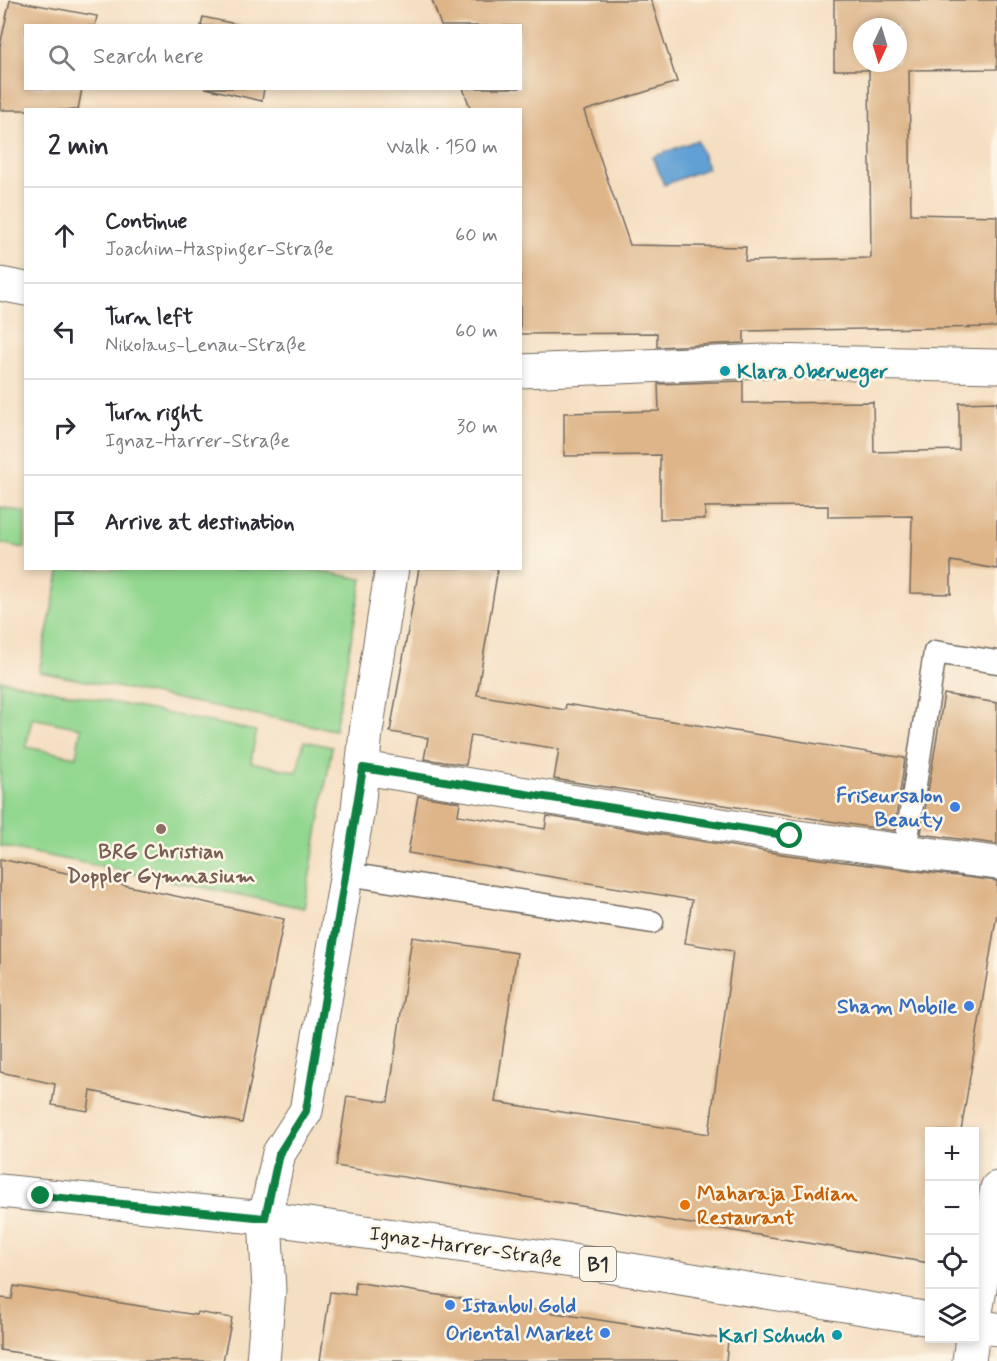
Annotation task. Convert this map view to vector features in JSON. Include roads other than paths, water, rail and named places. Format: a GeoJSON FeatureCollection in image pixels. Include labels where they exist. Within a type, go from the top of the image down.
{"type":"FeatureCollection","features":[{"type":"Feature","properties":{"kind":"street"},"geometry":{"type":"LineString","coordinates":[[0,284],[24,289]]}},
{"type":"Feature","properties":{"kind":"street"},"geometry":{"type":"LineString","coordinates":[[522,371],[765,361],[997,366]]}},
{"type":"Feature","properties":{"kind":"street"},"geometry":{"type":"LineString","coordinates":[[263,1361],[269,1290],[265,1218],[279,1154],[306,1111],[347,874],[363,768],[366,732],[392,570]]}},
{"type":"Feature","properties":{"kind":"street"},"geometry":{"type":"LineString","coordinates":[[363,768],[790,836],[997,863]]}},
{"type":"Feature","properties":{"kind":"street"},"geometry":{"type":"LineString","coordinates":[[979,1300],[997,1188]]}},
{"type":"Feature","properties":{"kind":"street","name":"Ignaz-Harrer-Straße"},"geometry":{"type":"LineString","coordinates":[[0,1191],[265,1218],[601,1265],[925,1318]]}},
{"type":"Feature","properties":{"kind":"street"},"geometry":{"type":"LineString","coordinates":[[979,1326],[997,1329]]}},
{"type":"Feature","properties":{"kind":"street"},"geometry":{"type":"LineString","coordinates":[[969,1361],[971,1343]]}},
{"type":"Feature","properties":{"kind":"lane"},"geometry":{"type":"LineString","coordinates":[[905,852],[935,652],[997,662]]}},
{"type":"Feature","properties":{"kind":"lane"},"geometry":{"type":"LineString","coordinates":[[347,874],[652,922]]}},
{"type":"Feature","properties":{"kind":"water"},"geometry":{"type":"Polygon","coordinates":[[[697,140],[708,168],[664,185],[653,157],[697,140]]]}},
{"type":"Feature","properties":{"kind":"place","name":"Klara Oberweger"},"geometry":{"type":"Point","coordinates":[725,371]}},
{"type":"Feature","properties":{"kind":"place","name":"Friseursalon Beauty"},"geometry":{"type":"Point","coordinates":[955,807]}},
{"type":"Feature","properties":{"kind":"place","name":"BRG Christian Doppler Gymnasium"},"geometry":{"type":"Point","coordinates":[161,829]}},
{"type":"Feature","properties":{"kind":"place","name":"Sham Mobile"},"geometry":{"type":"Point","coordinates":[969,1006]}},
{"type":"Feature","properties":{"kind":"place","name":"Maharaja Indian Restaurant"},"geometry":{"type":"Point","coordinates":[685,1205]}},
{"type":"Feature","properties":{"kind":"place","name":"Istanbul Gold"},"geometry":{"type":"Point","coordinates":[450,1305]}},
{"type":"Feature","properties":{"kind":"place","name":"Oriental Market"},"geometry":{"type":"Point","coordinates":[605,1333]}},
{"type":"Feature","properties":{"kind":"place","name":"Karl Schuch"},"geometry":{"type":"Point","coordinates":[837,1335]}}]}
